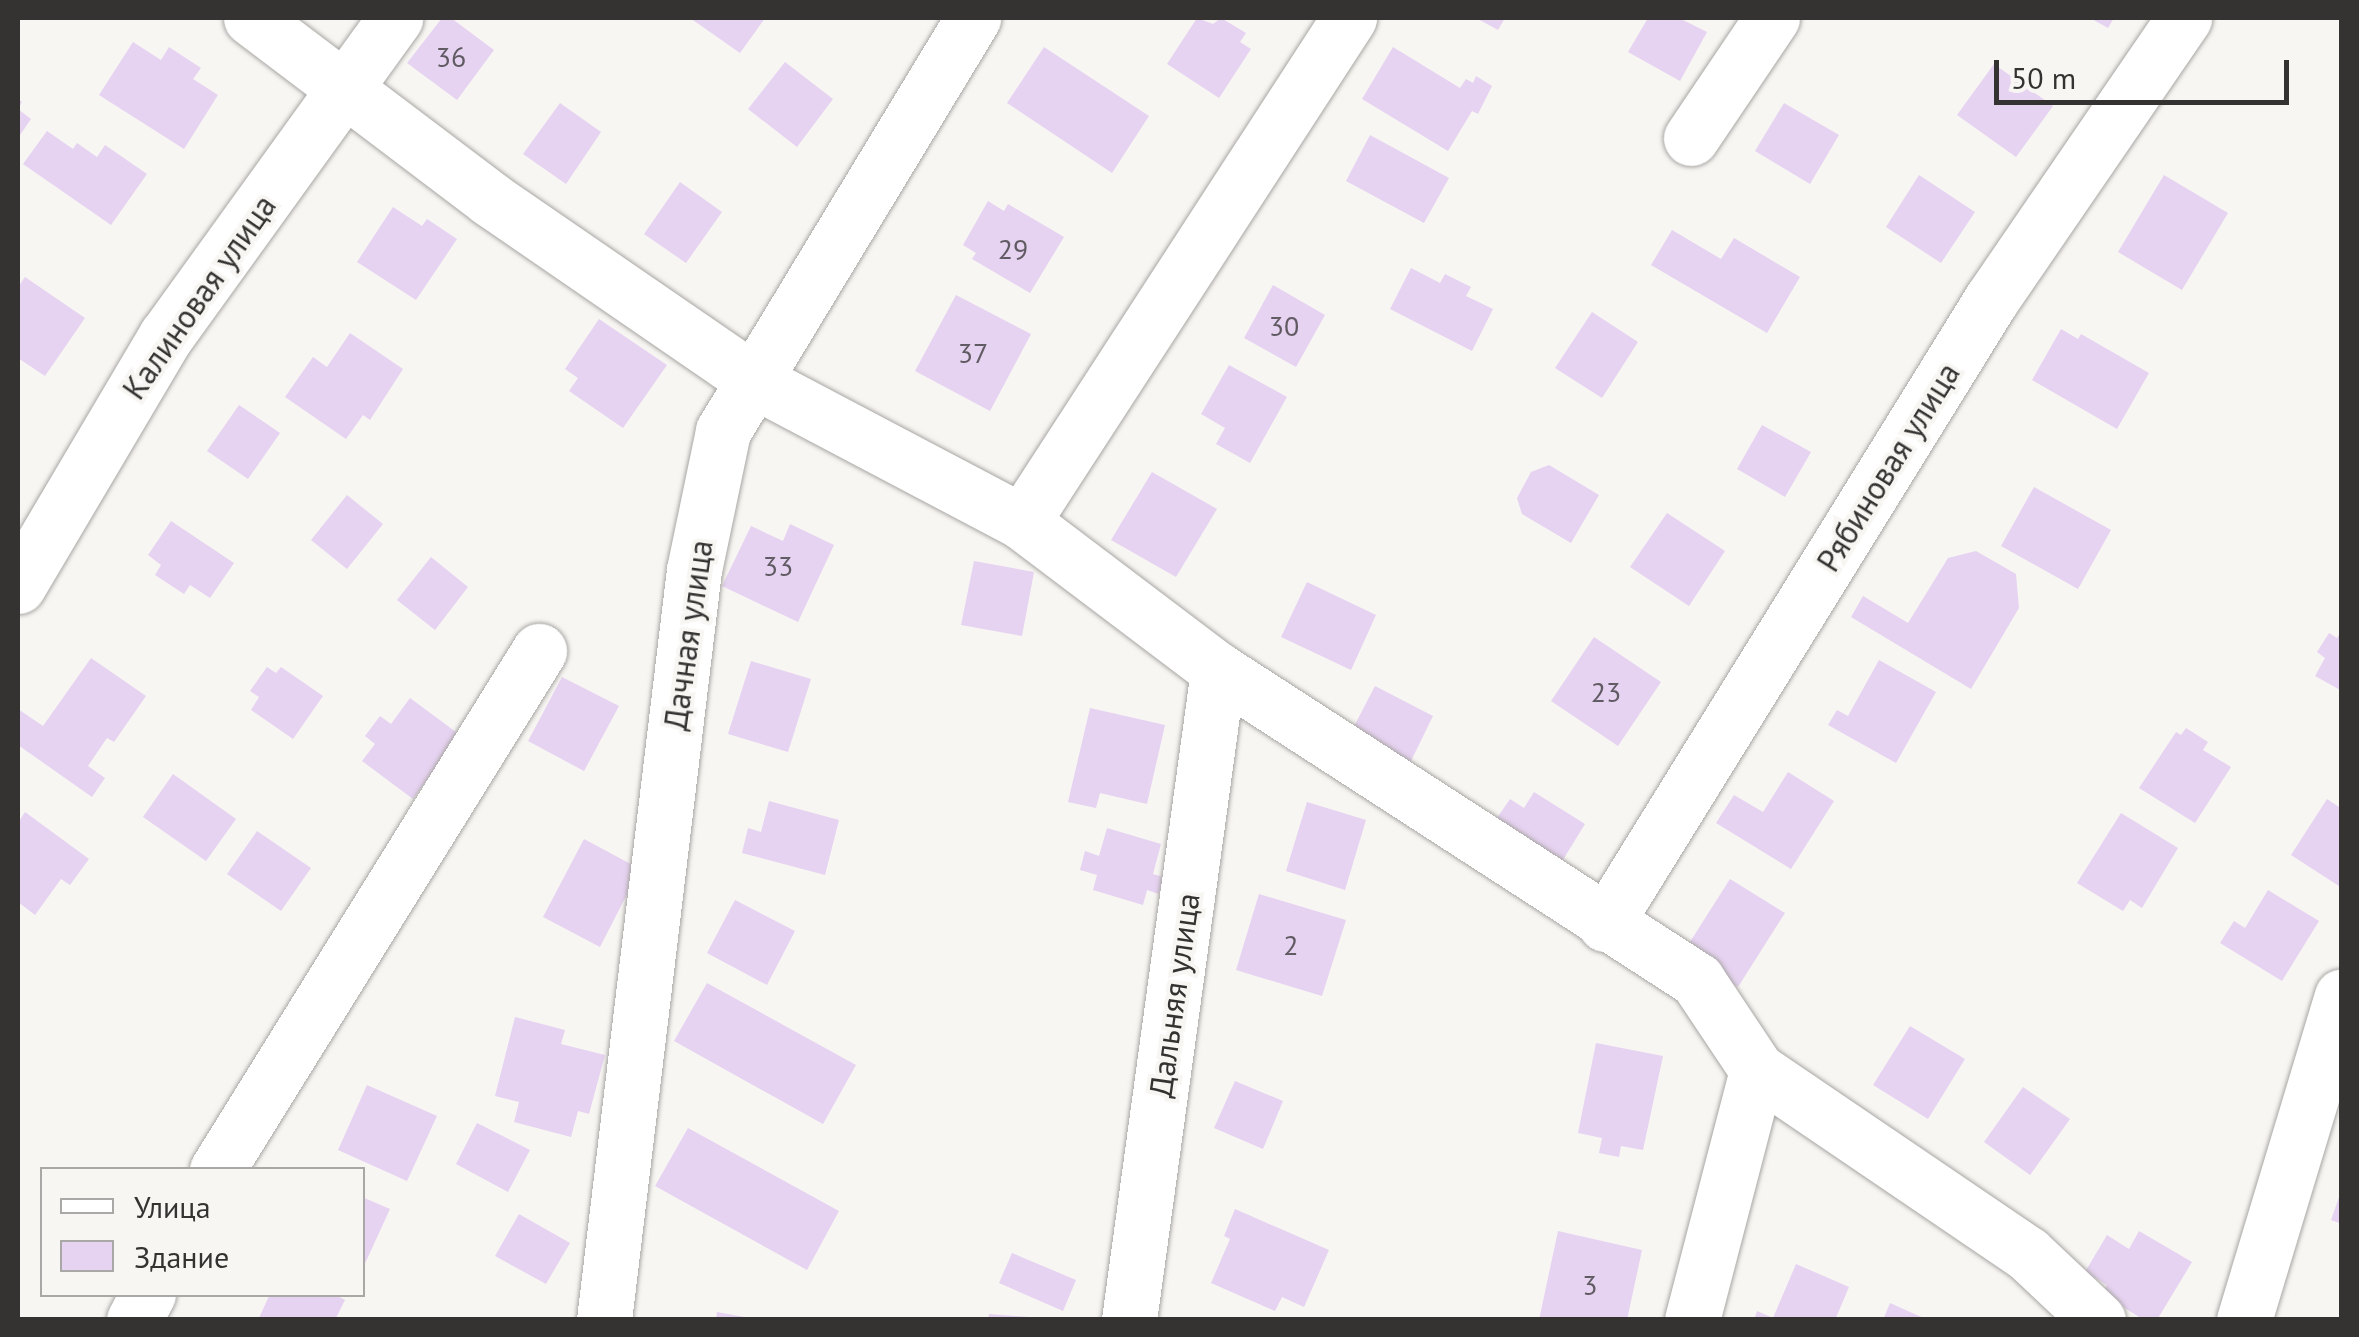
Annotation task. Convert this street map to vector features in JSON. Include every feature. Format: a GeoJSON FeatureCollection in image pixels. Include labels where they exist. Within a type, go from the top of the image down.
{"type":"FeatureCollection","features":[{"type":"Feature","properties":{"kind":"street"},"geometry":{"type":"LineString","coordinates":[[251,18],[490,199],[755,381],[1022,522],[1218,670],[1697,980],[1757,1070],[2028,1254],[2098,1320]]}},
{"type":"Feature","properties":{"kind":"street","name":"Калиновая улица"},"geometry":{"type":"LineString","coordinates":[[18,586],[166,336],[347,90],[395,18]]}},
{"type":"Feature","properties":{"kind":"street","name":"Дачная улица"},"geometry":{"type":"LineString","coordinates":[[604,1320],[694,570],[723,431],[973,18]]}},
{"type":"Feature","properties":{"kind":"street"},"geometry":{"type":"LineString","coordinates":[[1022,522],[1349,18]]}},
{"type":"Feature","properties":{"kind":"street"},"geometry":{"type":"LineString","coordinates":[[1691,138],[1772,18]]}},
{"type":"Feature","properties":{"kind":"street","name":"Рябиновая улица"},"geometry":{"type":"LineString","coordinates":[[1605,924],[1990,300],[2184,18]]}},
{"type":"Feature","properties":{"kind":"street"},"geometry":{"type":"LineString","coordinates":[[219,1167],[540,651]]}},
{"type":"Feature","properties":{"kind":"street","name":"Дальняя улица"},"geometry":{"type":"LineString","coordinates":[[1129,1320],[1218,670]]}},
{"type":"Feature","properties":{"kind":"street"},"geometry":{"type":"LineString","coordinates":[[2244,1320],[2342,996]]}},
{"type":"Feature","properties":{"kind":"street"},"geometry":{"type":"LineString","coordinates":[[1692,1320],[1757,1070]]}},
{"type":"Feature","properties":{"kind":"street"},"geometry":{"type":"LineString","coordinates":[[134,1320],[146,1297]]}},
{"type":"Feature","properties":{"kind":"building"},"geometry":{"type":"Polygon","coordinates":[[[442,18],[451,18],[494,50],[457,100],[407,63],[442,18]]]}},
{"type":"Feature","properties":{"kind":"building"},"geometry":{"type":"Polygon","coordinates":[[[690,18],[765,18],[740,53],[690,18]]]}},
{"type":"Feature","properties":{"kind":"building"},"geometry":{"type":"Polygon","coordinates":[[[1197,18],[1213,24],[1221,18],[1246,33],[1240,42],[1251,49],[1219,98],[1167,64],[1197,18]]]}},
{"type":"Feature","properties":{"kind":"building"},"geometry":{"type":"Polygon","coordinates":[[[1476,18],[1505,18],[1498,30],[1476,18]]]}},
{"type":"Feature","properties":{"kind":"building"},"geometry":{"type":"Polygon","coordinates":[[[1648,18],[1679,18],[1707,32],[1680,81],[1628,52],[1648,18]]]}},
{"type":"Feature","properties":{"kind":"building"},"geometry":{"type":"Polygon","coordinates":[[[2090,18],[2114,18],[2108,28],[2090,18]]]}},
{"type":"Feature","properties":{"kind":"building"},"geometry":{"type":"Polygon","coordinates":[[[133,42],[161,60],[169,47],[201,68],[193,79],[218,95],[184,149],[99,95],[133,42]]]}},
{"type":"Feature","properties":{"kind":"building"},"geometry":{"type":"Polygon","coordinates":[[[1044,47],[1149,116],[1112,173],[1007,103],[1044,47]]]}},
{"type":"Feature","properties":{"kind":"building"},"geometry":{"type":"Polygon","coordinates":[[[1393,47],[1460,88],[1466,79],[1473,83],[1476,76],[1492,86],[1478,114],[1472,111],[1448,151],[1362,99],[1393,47]]]}},
{"type":"Feature","properties":{"kind":"building"},"geometry":{"type":"Polygon","coordinates":[[[785,62],[833,99],[797,147],[748,109],[785,62]]]}},
{"type":"Feature","properties":{"kind":"building"},"geometry":{"type":"Polygon","coordinates":[[[1994,64],[2053,106],[2016,157],[1957,115],[1994,64]]]}},
{"type":"Feature","properties":{"kind":"building"},"geometry":{"type":"Polygon","coordinates":[[[560,103],[601,132],[566,184],[523,154],[560,103]]]}},
{"type":"Feature","properties":{"kind":"building"},"geometry":{"type":"Polygon","coordinates":[[[1784,103],[1839,135],[1810,184],[1755,151],[1784,103]]]}},
{"type":"Feature","properties":{"kind":"building"},"geometry":{"type":"Polygon","coordinates":[[[18,109],[31,119],[18,138],[18,109]]]}},
{"type":"Feature","properties":{"kind":"building"},"geometry":{"type":"Polygon","coordinates":[[[47,131],[73,149],[77,143],[97,157],[105,145],[147,174],[111,225],[23,164],[47,131]]]}},
{"type":"Feature","properties":{"kind":"building"},"geometry":{"type":"Polygon","coordinates":[[[1370,135],[1449,178],[1424,223],[1346,181],[1370,135]]]}},
{"type":"Feature","properties":{"kind":"building"},"geometry":{"type":"Polygon","coordinates":[[[1919,175],[1975,212],[1941,263],[1886,227],[1919,175]]]}},
{"type":"Feature","properties":{"kind":"building"},"geometry":{"type":"Polygon","coordinates":[[[2164,175],[2228,213],[2182,290],[2118,252],[2164,175]]]}},
{"type":"Feature","properties":{"kind":"building"},"geometry":{"type":"Polygon","coordinates":[[[680,182],[722,212],[686,263],[644,234],[680,182]]]}},
{"type":"Feature","properties":{"kind":"building"},"geometry":{"type":"Polygon","coordinates":[[[988,201],[1004,211],[1008,204],[1064,237],[1030,293],[972,259],[976,253],[963,245],[988,201]]]}},
{"type":"Feature","properties":{"kind":"building"},"geometry":{"type":"Polygon","coordinates":[[[393,207],[422,226],[427,219],[457,239],[416,300],[357,262],[393,207]]]}},
{"type":"Feature","properties":{"kind":"building"},"geometry":{"type":"Polygon","coordinates":[[[1672,230],[1721,259],[1734,238],[1800,277],[1767,333],[1651,265],[1672,230]]]}},
{"type":"Feature","properties":{"kind":"building"},"geometry":{"type":"Polygon","coordinates":[[[1411,268],[1440,283],[1445,274],[1471,287],[1466,296],[1493,309],[1472,351],[1390,309],[1411,268]]]}},
{"type":"Feature","properties":{"kind":"building"},"geometry":{"type":"Polygon","coordinates":[[[25,277],[85,318],[45,376],[18,358],[18,287],[25,277]]]}},
{"type":"Feature","properties":{"kind":"building"},"geometry":{"type":"Polygon","coordinates":[[[1273,285],[1325,315],[1296,367],[1244,338],[1273,285]]]}},
{"type":"Feature","properties":{"kind":"building"},"geometry":{"type":"Polygon","coordinates":[[[956,295],[1031,334],[990,411],[915,371],[956,295]]]}},
{"type":"Feature","properties":{"kind":"building"},"geometry":{"type":"Polygon","coordinates":[[[1592,312],[1638,342],[1602,398],[1555,368],[1592,312]]]}},
{"type":"Feature","properties":{"kind":"building"},"geometry":{"type":"Polygon","coordinates":[[[599,319],[667,365],[623,428],[569,391],[578,378],[565,369],[599,319]]]}},
{"type":"Feature","properties":{"kind":"building"},"geometry":{"type":"Polygon","coordinates":[[[2061,329],[2078,339],[2081,334],[2149,373],[2117,429],[2032,380],[2061,329]]]}},
{"type":"Feature","properties":{"kind":"building"},"geometry":{"type":"Polygon","coordinates":[[[350,333],[403,369],[370,420],[363,415],[346,439],[285,397],[313,357],[327,367],[350,333]]]}},
{"type":"Feature","properties":{"kind":"building"},"geometry":{"type":"Polygon","coordinates":[[[1229,365],[1287,397],[1250,463],[1216,444],[1225,428],[1201,414],[1229,365]]]}},
{"type":"Feature","properties":{"kind":"building"},"geometry":{"type":"Polygon","coordinates":[[[239,405],[280,433],[248,479],[207,451],[239,405]]]}},
{"type":"Feature","properties":{"kind":"building"},"geometry":{"type":"Polygon","coordinates":[[[1762,425],[1811,452],[1785,497],[1737,469],[1762,425]]]}},
{"type":"Feature","properties":{"kind":"building"},"geometry":{"type":"Polygon","coordinates":[[[1549,465],[1599,495],[1571,543],[1522,514],[1517,498],[1531,472],[1549,465]]]}},
{"type":"Feature","properties":{"kind":"building"},"geometry":{"type":"Polygon","coordinates":[[[1152,472],[1217,509],[1176,577],[1111,540],[1152,472]]]}},
{"type":"Feature","properties":{"kind":"building"},"geometry":{"type":"Polygon","coordinates":[[[2034,487],[2111,530],[2078,589],[2001,546],[2034,487]]]}},
{"type":"Feature","properties":{"kind":"building"},"geometry":{"type":"Polygon","coordinates":[[[347,495],[383,524],[347,569],[311,540],[347,495]]]}},
{"type":"Feature","properties":{"kind":"building"},"geometry":{"type":"Polygon","coordinates":[[[1667,513],[1725,551],[1689,606],[1630,567],[1667,513]]]}},
{"type":"Feature","properties":{"kind":"building"},"geometry":{"type":"Polygon","coordinates":[[[171,521],[234,563],[210,598],[190,585],[184,594],[155,575],[161,565],[148,555],[171,521]]]}},
{"type":"Feature","properties":{"kind":"building"},"geometry":{"type":"Polygon","coordinates":[[[790,524],[834,545],[798,622],[722,586],[751,526],[783,541],[790,524]]]}},
{"type":"Feature","properties":{"kind":"building"},"geometry":{"type":"Polygon","coordinates":[[[1976,551],[2016,574],[2019,608],[1971,689],[1851,617],[1863,596],[1908,623],[1948,558],[1976,551]]]}},
{"type":"Feature","properties":{"kind":"building"},"geometry":{"type":"Polygon","coordinates":[[[431,557],[468,587],[435,630],[397,600],[431,557]]]}},
{"type":"Feature","properties":{"kind":"building"},"geometry":{"type":"Polygon","coordinates":[[[974,561],[1034,572],[1022,636],[961,625],[974,561]]]}},
{"type":"Feature","properties":{"kind":"building"},"geometry":{"type":"Polygon","coordinates":[[[1307,582],[1376,615],[1351,670],[1281,637],[1307,582]]]}},
{"type":"Feature","properties":{"kind":"building"},"geometry":{"type":"Polygon","coordinates":[[[2342,630],[2342,691],[2315,676],[2325,658],[2317,652],[2329,633],[2337,638],[2342,630]]]}},
{"type":"Feature","properties":{"kind":"building"},"geometry":{"type":"Polygon","coordinates":[[[1594,637],[1661,682],[1618,746],[1551,701],[1594,637]]]}},
{"type":"Feature","properties":{"kind":"building"},"geometry":{"type":"Polygon","coordinates":[[[91,658],[146,696],[114,742],[107,738],[88,766],[105,778],[92,797],[18,745],[18,709],[43,726],[91,658]]]}},
{"type":"Feature","properties":{"kind":"building"},"geometry":{"type":"Polygon","coordinates":[[[1879,660],[1936,692],[1896,763],[1828,725],[1837,710],[1848,716],[1879,660]]]}},
{"type":"Feature","properties":{"kind":"building"},"geometry":{"type":"Polygon","coordinates":[[[751,661],[811,679],[788,752],[728,734],[751,661]]]}},
{"type":"Feature","properties":{"kind":"building"},"geometry":{"type":"Polygon","coordinates":[[[267,667],[276,673],[281,667],[323,696],[293,739],[251,710],[259,697],[250,691],[267,667]]]}},
{"type":"Feature","properties":{"kind":"building"},"geometry":{"type":"Polygon","coordinates":[[[562,677],[619,706],[584,771],[528,741],[562,677]]]}},
{"type":"Feature","properties":{"kind":"building"},"geometry":{"type":"Polygon","coordinates":[[[1375,686],[1433,716],[1409,765],[1350,734],[1375,686]]]}},
{"type":"Feature","properties":{"kind":"building"},"geometry":{"type":"Polygon","coordinates":[[[410,698],[460,735],[413,799],[362,761],[375,744],[365,736],[380,716],[391,724],[410,698]]]}},
{"type":"Feature","properties":{"kind":"building"},"geometry":{"type":"Polygon","coordinates":[[[1090,708],[1165,725],[1147,804],[1100,793],[1096,808],[1068,802],[1090,708]]]}},
{"type":"Feature","properties":{"kind":"building"},"geometry":{"type":"Polygon","coordinates":[[[2186,728],[2208,742],[2203,750],[2231,767],[2195,823],[2139,788],[2176,732],[2181,735],[2186,728]]]}},
{"type":"Feature","properties":{"kind":"building"},"geometry":{"type":"Polygon","coordinates":[[[1788,772],[1834,801],[1791,869],[1716,823],[1734,795],[1763,812],[1788,772]]]}},
{"type":"Feature","properties":{"kind":"building"},"geometry":{"type":"Polygon","coordinates":[[[173,774],[236,819],[206,861],[143,817],[173,774]]]}},
{"type":"Feature","properties":{"kind":"building"},"geometry":{"type":"Polygon","coordinates":[[[1534,792],[1585,824],[1561,863],[1495,821],[1510,799],[1524,808],[1534,792]]]}},
{"type":"Feature","properties":{"kind":"building"},"geometry":{"type":"Polygon","coordinates":[[[2327,799],[2342,809],[2342,888],[2291,855],[2327,799]]]}},
{"type":"Feature","properties":{"kind":"building"},"geometry":{"type":"Polygon","coordinates":[[[769,801],[839,820],[825,875],[742,853],[748,828],[761,832],[769,801]]]}},
{"type":"Feature","properties":{"kind":"building"},"geometry":{"type":"Polygon","coordinates":[[[1307,802],[1366,820],[1345,890],[1286,871],[1307,802]]]}},
{"type":"Feature","properties":{"kind":"building"},"geometry":{"type":"Polygon","coordinates":[[[25,812],[89,859],[70,885],[61,879],[35,915],[18,902],[18,823],[25,812]]]}},
{"type":"Feature","properties":{"kind":"building"},"geometry":{"type":"Polygon","coordinates":[[[2121,813],[2178,848],[2142,908],[2130,900],[2123,911],[2077,883],[2121,813]]]}},
{"type":"Feature","properties":{"kind":"building"},"geometry":{"type":"Polygon","coordinates":[[[1107,828],[1161,844],[1153,874],[1163,877],[1159,894],[1147,890],[1143,905],[1093,890],[1097,875],[1080,870],[1085,851],[1099,856],[1107,828]]]}},
{"type":"Feature","properties":{"kind":"building"},"geometry":{"type":"Polygon","coordinates":[[[257,831],[311,868],[281,911],[227,874],[257,831]]]}},
{"type":"Feature","properties":{"kind":"building"},"geometry":{"type":"Polygon","coordinates":[[[584,839],[640,869],[600,947],[543,917],[584,839]]]}},
{"type":"Feature","properties":{"kind":"building"},"geometry":{"type":"Polygon","coordinates":[[[1730,879],[1785,913],[1738,987],[1683,953],[1730,879]]]}},
{"type":"Feature","properties":{"kind":"building"},"geometry":{"type":"Polygon","coordinates":[[[2268,890],[2319,921],[2282,981],[2220,943],[2234,921],[2245,928],[2268,890]]]}},
{"type":"Feature","properties":{"kind":"building"},"geometry":{"type":"Polygon","coordinates":[[[1259,894],[1346,920],[1322,996],[1236,970],[1259,894]]]}},
{"type":"Feature","properties":{"kind":"building"},"geometry":{"type":"Polygon","coordinates":[[[735,900],[795,931],[767,985],[707,953],[735,900]]]}},
{"type":"Feature","properties":{"kind":"building"},"geometry":{"type":"Polygon","coordinates":[[[707,983],[856,1065],[823,1124],[674,1041],[707,983]]]}},
{"type":"Feature","properties":{"kind":"building"},"geometry":{"type":"Polygon","coordinates":[[[515,1017],[565,1030],[561,1044],[605,1055],[589,1114],[578,1111],[571,1137],[514,1122],[519,1102],[495,1096],[515,1017]]]}},
{"type":"Feature","properties":{"kind":"building"},"geometry":{"type":"Polygon","coordinates":[[[1910,1026],[1965,1059],[1928,1119],[1873,1085],[1910,1026]]]}},
{"type":"Feature","properties":{"kind":"building"},"geometry":{"type":"Polygon","coordinates":[[[1596,1043],[1663,1056],[1643,1150],[1621,1146],[1619,1157],[1599,1153],[1602,1138],[1578,1133],[1596,1043]]]}},
{"type":"Feature","properties":{"kind":"building"},"geometry":{"type":"Polygon","coordinates":[[[1235,1081],[1283,1101],[1263,1149],[1214,1128],[1235,1081]]]}},
{"type":"Feature","properties":{"kind":"building"},"geometry":{"type":"Polygon","coordinates":[[[367,1085],[437,1116],[407,1181],[338,1150],[367,1085]]]}},
{"type":"Feature","properties":{"kind":"building"},"geometry":{"type":"Polygon","coordinates":[[[2023,1087],[2070,1119],[2030,1175],[1984,1142],[2023,1087]]]}},
{"type":"Feature","properties":{"kind":"building"},"geometry":{"type":"Polygon","coordinates":[[[477,1123],[530,1150],[508,1192],[456,1164],[477,1123]]]}},
{"type":"Feature","properties":{"kind":"building"},"geometry":{"type":"Polygon","coordinates":[[[688,1128],[839,1211],[807,1270],[655,1186],[688,1128]]]}},
{"type":"Feature","properties":{"kind":"building"},"geometry":{"type":"Polygon","coordinates":[[[2342,1189],[2342,1224],[2331,1220],[2342,1189]]]}},
{"type":"Feature","properties":{"kind":"building"},"geometry":{"type":"Polygon","coordinates":[[[365,1198],[390,1209],[365,1263],[365,1198]]]}},
{"type":"Feature","properties":{"kind":"building"},"geometry":{"type":"Polygon","coordinates":[[[1235,1209],[1329,1250],[1304,1307],[1282,1297],[1275,1311],[1211,1283],[1230,1239],[1224,1236],[1235,1209]]]}},
{"type":"Feature","properties":{"kind":"building"},"geometry":{"type":"Polygon","coordinates":[[[519,1214],[570,1243],[546,1284],[495,1256],[519,1214]]]}},
{"type":"Feature","properties":{"kind":"building"},"geometry":{"type":"Polygon","coordinates":[[[1558,1231],[1642,1250],[1627,1320],[1539,1320],[1558,1231]]]}},
{"type":"Feature","properties":{"kind":"building"},"geometry":{"type":"Polygon","coordinates":[[[2139,1231],[2192,1262],[2157,1320],[2144,1320],[2102,1294],[2107,1285],[2085,1272],[2107,1235],[2129,1249],[2139,1231]]]}},
{"type":"Feature","properties":{"kind":"building"},"geometry":{"type":"Polygon","coordinates":[[[1012,1253],[1076,1280],[1063,1311],[999,1283],[1012,1253]]]}},
{"type":"Feature","properties":{"kind":"building"},"geometry":{"type":"Polygon","coordinates":[[[1796,1264],[1849,1287],[1835,1320],[1754,1320],[1757,1311],[1773,1318],[1796,1264]]]}},
{"type":"Feature","properties":{"kind":"building"},"geometry":{"type":"Polygon","coordinates":[[[269,1297],[345,1300],[335,1320],[258,1320],[269,1297]]]}},
{"type":"Feature","properties":{"kind":"building"},"geometry":{"type":"Polygon","coordinates":[[[1890,1303],[1928,1320],[1883,1320],[1890,1303]]]}},
{"type":"Feature","properties":{"kind":"building"},"geometry":{"type":"Polygon","coordinates":[[[717,1312],[750,1318],[716,1320],[717,1312]]]}},
{"type":"Feature","properties":{"kind":"building"},"geometry":{"type":"Polygon","coordinates":[[[989,1314],[1029,1317],[1029,1320],[988,1320],[989,1314]]]}}]}
